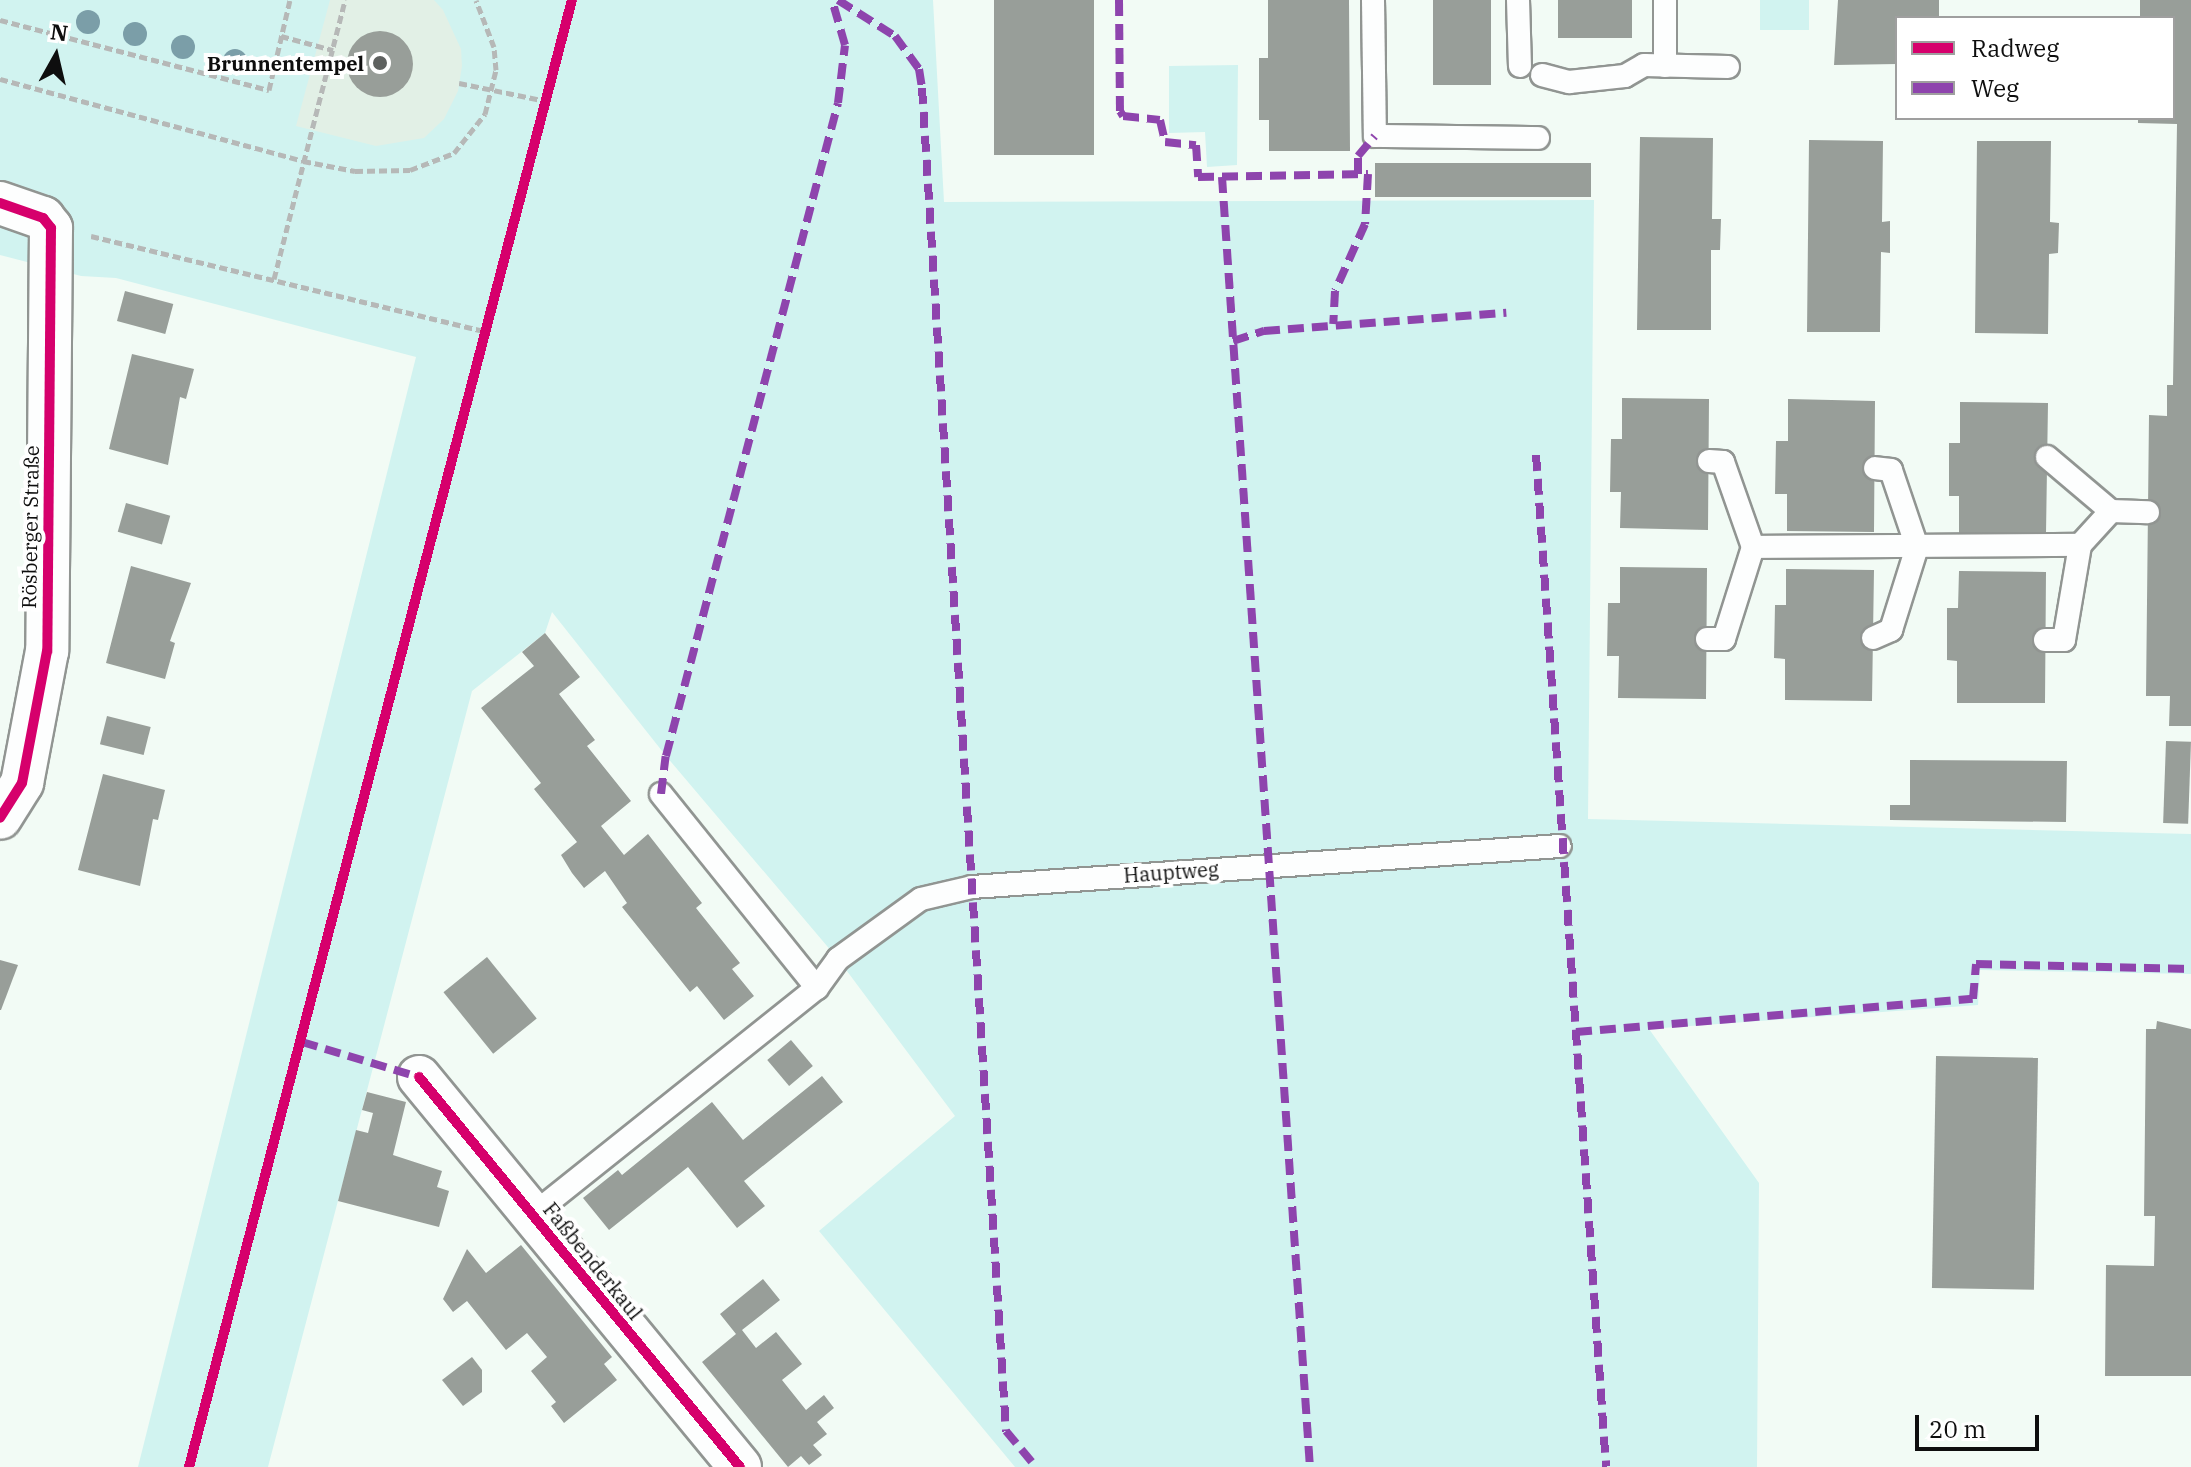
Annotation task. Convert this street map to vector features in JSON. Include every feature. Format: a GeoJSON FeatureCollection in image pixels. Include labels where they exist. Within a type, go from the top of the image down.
{"type":"FeatureCollection","features":[{"type":"Feature","properties":{"kind":"street"},"geometry":{"type":"LineString","coordinates":[[0,203],[43,218],[51,228]]}},
{"type":"Feature","properties":{"kind":"street","name":"Rösberger Straße"},"geometry":{"type":"LineString","coordinates":[[0,818],[22,783],[47,651],[51,228]]}},
{"type":"Feature","properties":{"kind":"street","name":"Faßbenderkaul"},"geometry":{"type":"LineString","coordinates":[[419,1077],[740,1467]]}},
{"type":"Feature","properties":{"kind":"lane"},"geometry":{"type":"LineString","coordinates":[[1373,0],[1375,136],[1538,138]]}},
{"type":"Feature","properties":{"kind":"lane"},"geometry":{"type":"LineString","coordinates":[[1518,0],[1520,66]]}},
{"type":"Feature","properties":{"kind":"lane"},"geometry":{"type":"LineString","coordinates":[[1665,0],[1665,66]]}},
{"type":"Feature","properties":{"kind":"lane"},"geometry":{"type":"LineString","coordinates":[[1542,75],[1569,82],[1625,76],[1644,65],[1728,67]]}},
{"type":"Feature","properties":{"kind":"lane"},"geometry":{"type":"LineString","coordinates":[[2047,457],[2111,511],[2148,512]]}},
{"type":"Feature","properties":{"kind":"lane"},"geometry":{"type":"LineString","coordinates":[[1707,639],[1724,639],[1753,547],[1723,462],[1709,461]]}},
{"type":"Feature","properties":{"kind":"lane"},"geometry":{"type":"LineString","coordinates":[[1873,638],[1891,630],[1917,547],[1891,470],[1875,468]]}},
{"type":"Feature","properties":{"kind":"lane"},"geometry":{"type":"LineString","coordinates":[[2045,640],[2064,640],[2080,545],[2111,511]]}},
{"type":"Feature","properties":{"kind":"lane"},"geometry":{"type":"LineString","coordinates":[[1753,547],[2080,545]]}},
{"type":"Feature","properties":{"kind":"lane"},"geometry":{"type":"LineString","coordinates":[[661,794],[817,988]]}},
{"type":"Feature","properties":{"kind":"lane","name":"Hauptweg"},"geometry":{"type":"LineString","coordinates":[[817,988],[838,959],[921,899],[972,887],[1560,846]]}},
{"type":"Feature","properties":{"kind":"lane","name":"Faßbenderkaul"},"geometry":{"type":"LineString","coordinates":[[531,1216],[817,988]]}},
{"type":"Feature","properties":{"kind":"path"},"geometry":{"type":"LineString","coordinates":[[0,20],[269,90],[290,0]]}},
{"type":"Feature","properties":{"kind":"path"},"geometry":{"type":"LineString","coordinates":[[274,279],[345,0]]}},
{"type":"Feature","properties":{"kind":"path"},"geometry":{"type":"LineString","coordinates":[[0,79],[303,161],[391,173],[429,165],[454,153],[472,135],[492,91],[494,47],[476,0]]}},
{"type":"Feature","properties":{"kind":"path"},"geometry":{"type":"LineString","coordinates":[[281,36],[333,50]]}},
{"type":"Feature","properties":{"kind":"path"},"geometry":{"type":"LineString","coordinates":[[459,83],[546,101]]}},
{"type":"Feature","properties":{"kind":"path"},"geometry":{"type":"LineString","coordinates":[[51,228],[484,331]]}},
{"type":"Feature","properties":{"kind":"shaded area"},"geometry":{"type":"Polygon","coordinates":[[[0,0],[933,0],[944,202],[1594,200],[1588,819],[2191,834],[2191,974],[1980,970],[1978,1005],[1649,1029],[1759,1183],[1757,1467],[1015,1467],[819,1231],[955,1116],[838,959],[666,756],[552,612],[545,633],[472,691],[268,1467],[138,1467],[416,357],[116,278],[81,276],[0,255],[0,0]]]}},
{"type":"Feature","properties":{"kind":"shaded area"},"geometry":{"type":"Polygon","coordinates":[[[330,0],[434,0],[443,10],[461,49],[462,66],[458,91],[444,119],[424,138],[376,146],[296,126],[330,0]]]}},
{"type":"Feature","properties":{"kind":"shaded area"},"geometry":{"type":"Polygon","coordinates":[[[1760,0],[1809,0],[1809,30],[1760,30],[1760,0]]]}},
{"type":"Feature","properties":{"kind":"shaded area"},"geometry":{"type":"Polygon","coordinates":[[[1238,65],[1237,165],[1207,167],[1205,132],[1169,133],[1169,66],[1238,65]]]}},
{"type":"Feature","properties":{"kind":"building"},"geometry":{"type":"Polygon","coordinates":[[[994,0],[1094,0],[1094,155],[994,155],[994,0]]]}},
{"type":"Feature","properties":{"kind":"building"},"geometry":{"type":"Polygon","coordinates":[[[1268,0],[1349,0],[1350,151],[1269,151],[1269,120],[1259,120],[1259,58],[1268,58],[1268,0]]]}},
{"type":"Feature","properties":{"kind":"building"},"geometry":{"type":"Polygon","coordinates":[[[1433,0],[1491,0],[1491,85],[1433,85],[1433,0]]]}},
{"type":"Feature","properties":{"kind":"building"},"geometry":{"type":"Polygon","coordinates":[[[1558,0],[1632,0],[1632,38],[1558,38],[1558,0]]]}},
{"type":"Feature","properties":{"kind":"building"},"geometry":{"type":"Polygon","coordinates":[[[1838,0],[1939,0],[1939,16],[1895,16],[1895,64],[1834,65],[1838,0]]]}},
{"type":"Feature","properties":{"kind":"building"},"geometry":{"type":"Polygon","coordinates":[[[2140,0],[2191,0],[2191,726],[2169,726],[2170,696],[2146,696],[2149,415],[2167,416],[2167,385],[2173,385],[2177,124],[2138,123],[2138,120],[2175,120],[2175,16],[2140,16],[2140,0]]]}},
{"type":"Feature","properties":{"kind":"building","name":"Brunnentempel"},"geometry":{"type":"Polygon","coordinates":[[[380,31],[393,34],[403,41],[410,51],[413,64],[410,77],[403,87],[393,94],[380,97],[367,94],[357,87],[350,77],[347,64],[350,51],[357,41],[367,34],[380,31]]]}},
{"type":"Feature","properties":{"kind":"building"},"geometry":{"type":"Polygon","coordinates":[[[1640,137],[1713,138],[1712,219],[1721,219],[1720,250],[1711,250],[1711,330],[1637,330],[1640,137]]]}},
{"type":"Feature","properties":{"kind":"building"},"geometry":{"type":"Polygon","coordinates":[[[1809,140],[1883,141],[1882,222],[1890,221],[1890,253],[1881,252],[1880,332],[1807,332],[1809,140]]]}},
{"type":"Feature","properties":{"kind":"building"},"geometry":{"type":"Polygon","coordinates":[[[1977,141],[2051,141],[2050,222],[2059,223],[2058,253],[2049,254],[2048,334],[1975,333],[1977,141]]]}},
{"type":"Feature","properties":{"kind":"building"},"geometry":{"type":"Polygon","coordinates":[[[1375,163],[1591,163],[1591,197],[1375,197],[1375,163]]]}},
{"type":"Feature","properties":{"kind":"building"},"geometry":{"type":"Polygon","coordinates":[[[125,291],[173,304],[165,334],[117,321],[125,291]]]}},
{"type":"Feature","properties":{"kind":"building"},"geometry":{"type":"Polygon","coordinates":[[[132,354],[194,369],[186,399],[180,397],[168,465],[109,449],[132,354]]]}},
{"type":"Feature","properties":{"kind":"building"},"geometry":{"type":"Polygon","coordinates":[[[1622,398],[1709,399],[1708,530],[1620,528],[1621,492],[1610,492],[1611,439],[1622,439],[1622,398]]]}},
{"type":"Feature","properties":{"kind":"building"},"geometry":{"type":"Polygon","coordinates":[[[1788,399],[1875,401],[1874,532],[1787,531],[1787,494],[1775,494],[1776,441],[1788,441],[1788,399]]]}},
{"type":"Feature","properties":{"kind":"building"},"geometry":{"type":"Polygon","coordinates":[[[1960,402],[2048,403],[2046,534],[1959,533],[1959,496],[1949,496],[1949,443],[1960,443],[1960,402]]]}},
{"type":"Feature","properties":{"kind":"building"},"geometry":{"type":"Polygon","coordinates":[[[126,503],[170,516],[162,545],[118,532],[126,503]]]}},
{"type":"Feature","properties":{"kind":"building"},"geometry":{"type":"Polygon","coordinates":[[[131,566],[191,583],[170,641],[175,643],[165,679],[106,663],[131,566]]]}},
{"type":"Feature","properties":{"kind":"building"},"geometry":{"type":"Polygon","coordinates":[[[1620,567],[1707,568],[1706,699],[1618,698],[1619,656],[1607,656],[1608,603],[1620,603],[1620,567]]]}},
{"type":"Feature","properties":{"kind":"building"},"geometry":{"type":"Polygon","coordinates":[[[1786,569],[1874,570],[1872,701],[1785,700],[1785,659],[1774,658],[1775,605],[1786,605],[1786,569]]]}},
{"type":"Feature","properties":{"kind":"building"},"geometry":{"type":"Polygon","coordinates":[[[1959,571],[2046,572],[2045,703],[1957,703],[1957,661],[1947,660],[1947,608],[1958,608],[1959,571]]]}},
{"type":"Feature","properties":{"kind":"building"},"geometry":{"type":"Polygon","coordinates":[[[545,633],[580,677],[559,694],[595,740],[587,746],[631,801],[601,826],[624,855],[648,834],[702,903],[696,908],[740,963],[732,969],[754,996],[724,1020],[697,986],[690,992],[622,907],[627,903],[605,871],[584,888],[572,873],[561,855],[577,842],[534,789],[541,783],[481,708],[534,666],[522,652],[545,633]]]}},
{"type":"Feature","properties":{"kind":"building"},"geometry":{"type":"Polygon","coordinates":[[[107,716],[151,727],[144,755],[100,744],[107,716]]]}},
{"type":"Feature","properties":{"kind":"building"},"geometry":{"type":"Polygon","coordinates":[[[2166,741],[2191,742],[2188,824],[2163,823],[2166,741]]]}},
{"type":"Feature","properties":{"kind":"building"},"geometry":{"type":"Polygon","coordinates":[[[1910,760],[2067,761],[2066,822],[1890,820],[1890,805],[1910,805],[1910,760]]]}},
{"type":"Feature","properties":{"kind":"building"},"geometry":{"type":"Polygon","coordinates":[[[103,774],[165,790],[158,820],[153,819],[140,886],[78,870],[103,774]]]}},
{"type":"Feature","properties":{"kind":"building"},"geometry":{"type":"Polygon","coordinates":[[[487,957],[537,1018],[493,1054],[443,992],[487,957]]]}},
{"type":"Feature","properties":{"kind":"building"},"geometry":{"type":"Polygon","coordinates":[[[0,960],[18,965],[1,1010],[0,1010],[0,960]]]}},
{"type":"Feature","properties":{"kind":"building"},"geometry":{"type":"Polygon","coordinates":[[[2157,1021],[2191,1029],[2191,1376],[2105,1376],[2106,1265],[2154,1266],[2155,1216],[2144,1216],[2146,1029],[2156,1029],[2157,1021]]]}},
{"type":"Feature","properties":{"kind":"building"},"geometry":{"type":"Polygon","coordinates":[[[791,1040],[813,1066],[789,1086],[767,1060],[791,1040]]]}},
{"type":"Feature","properties":{"kind":"building"},"geometry":{"type":"Polygon","coordinates":[[[1936,1056],[2038,1058],[2034,1290],[1932,1288],[1936,1056]]]}},
{"type":"Feature","properties":{"kind":"building"},"geometry":{"type":"Polygon","coordinates":[[[822,1076],[843,1102],[744,1181],[765,1206],[737,1228],[688,1167],[609,1230],[583,1198],[618,1170],[622,1175],[712,1102],[743,1140],[822,1076]]]}},
{"type":"Feature","properties":{"kind":"building"},"geometry":{"type":"Polygon","coordinates":[[[367,1092],[406,1102],[393,1155],[442,1171],[437,1187],[449,1191],[439,1227],[338,1201],[356,1130],[368,1133],[373,1113],[362,1110],[367,1092]]]}},
{"type":"Feature","properties":{"kind":"building"},"geometry":{"type":"Polygon","coordinates":[[[521,1245],[612,1357],[604,1364],[617,1380],[564,1423],[551,1406],[556,1402],[531,1371],[547,1357],[527,1333],[506,1350],[467,1301],[453,1312],[443,1299],[467,1249],[486,1273],[521,1245]]]}},
{"type":"Feature","properties":{"kind":"building"},"geometry":{"type":"Polygon","coordinates":[[[763,1279],[780,1300],[742,1330],[756,1348],[776,1332],[802,1364],[782,1380],[806,1410],[824,1395],[834,1408],[817,1422],[827,1434],[813,1445],[822,1455],[809,1465],[801,1456],[788,1467],[702,1362],[736,1334],[720,1314],[763,1279]]]}},
{"type":"Feature","properties":{"kind":"building"},"geometry":{"type":"Polygon","coordinates":[[[472,1357],[482,1370],[482,1392],[463,1406],[442,1380],[472,1357]]]}},
{"type":"Feature","properties":{"kind":"marked path"},"geometry":{"type":"LineString","coordinates":[[661,794],[666,756],[838,103],[845,45],[832,0]]}},
{"type":"Feature","properties":{"kind":"marked path"},"geometry":{"type":"LineString","coordinates":[[838,0],[895,36],[919,69],[922,88],[1006,1431],[1036,1467]]}},
{"type":"Feature","properties":{"kind":"marked path"},"geometry":{"type":"LineString","coordinates":[[1119,0],[1120,111],[1123,116],[1160,120],[1165,142],[1196,145],[1198,177],[1368,174],[1365,224],[1335,291],[1333,324]]}},
{"type":"Feature","properties":{"kind":"marked path"},"geometry":{"type":"LineString","coordinates":[[1358,174],[1358,156],[1375,136]]}},
{"type":"Feature","properties":{"kind":"marked path"},"geometry":{"type":"LineString","coordinates":[[1222,177],[1310,1467]]}},
{"type":"Feature","properties":{"kind":"marked path"},"geometry":{"type":"LineString","coordinates":[[1233,341],[1264,331],[1506,313]]}},
{"type":"Feature","properties":{"kind":"marked path"},"geometry":{"type":"LineString","coordinates":[[1536,455],[1606,1467]]}},
{"type":"Feature","properties":{"kind":"marked path"},"geometry":{"type":"LineString","coordinates":[[1576,1032],[1973,999],[1976,964],[2191,969]]}},
{"type":"Feature","properties":{"kind":"marked path"},"geometry":{"type":"LineString","coordinates":[[302,1042],[419,1077]]}},
{"type":"Feature","properties":{"kind":"cycle path"},"geometry":{"type":"LineString","coordinates":[[189,1467],[572,0]]}},
{"type":"Feature","properties":{"kind":"cycle path"},"geometry":{"type":"LineString","coordinates":[[0,203],[43,218],[51,228],[47,651],[22,783],[0,818]]}},
{"type":"Feature","properties":{"kind":"cycle path"},"geometry":{"type":"LineString","coordinates":[[419,1077],[740,1467]]}},
{"type":"Feature","properties":{"kind":"place","name":"Brunnentempel"},"geometry":{"type":"Point","coordinates":[380,63]}}]}
